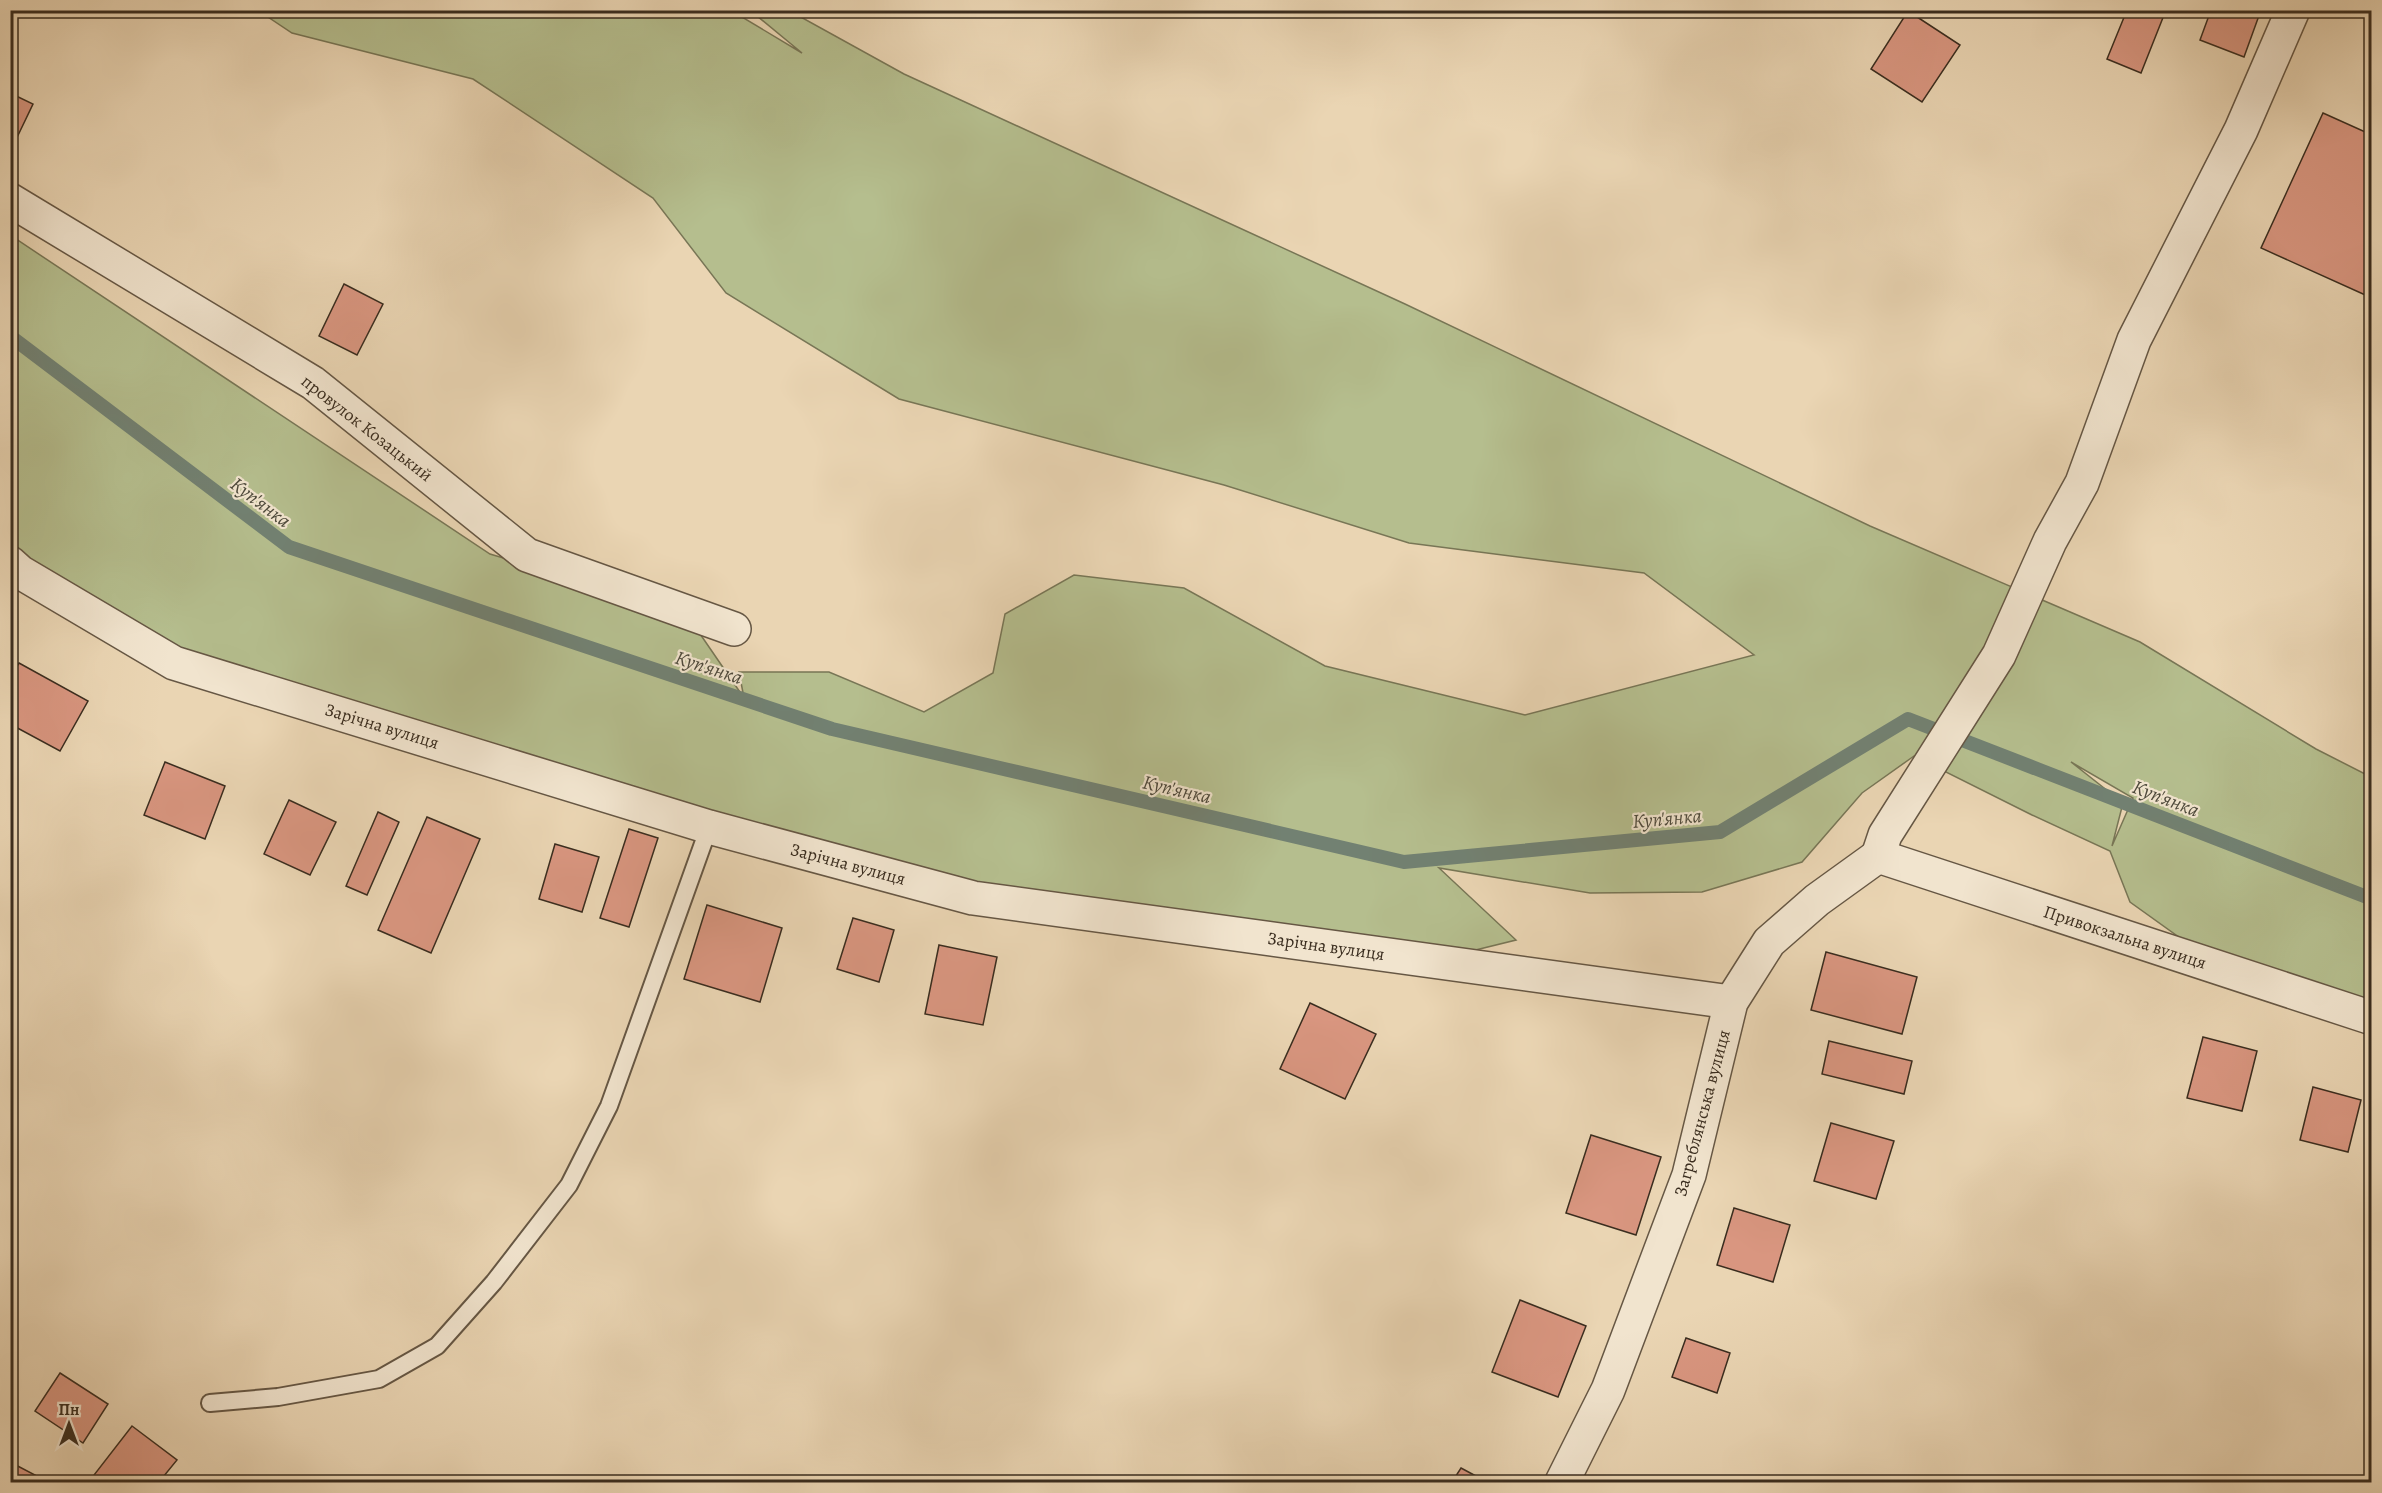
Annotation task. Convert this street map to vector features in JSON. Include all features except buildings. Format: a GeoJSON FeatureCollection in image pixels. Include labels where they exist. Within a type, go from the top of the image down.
{"type":"FeatureCollection","features":[{"type":"Feature","properties":{"kind":"street"},"geometry":{"type":"LineString","coordinates":[[1878,856],[1885,835],[1999,655],[2050,541],[2082,483],[2134,340],[2241,130],[2293,10]]}},
{"type":"Feature","properties":{"kind":"street","name":"провулок Козацький"},"geometry":{"type":"LineString","coordinates":[[10,200],[313,383],[527,555],[734,629]]}},
{"type":"Feature","properties":{"kind":"street","name":"Зарічна вулиця"},"geometry":{"type":"LineString","coordinates":[[10,563],[20,572],[174,663],[709,827],[973,898],[1731,1002]]}},
{"type":"Feature","properties":{"kind":"street","name":"Загреблянська вулиця"},"geometry":{"type":"LineString","coordinates":[[1562,1482],[1608,1390],[1689,1175],[1731,1002],[1769,942],[1817,900],[1878,856]]}},
{"type":"Feature","properties":{"kind":"street","name":"Привокзальна вулиця"},"geometry":{"type":"LineString","coordinates":[[1878,856],[2372,1018]]}},
{"type":"Feature","properties":{"kind":"lane"},"geometry":{"type":"LineString","coordinates":[[210,1403],[278,1396],[380,1379],[437,1346],[494,1282],[570,1185],[609,1106],[709,827]]}},
{"type":"Feature","properties":{"kind":"green space"},"geometry":{"type":"Polygon","coordinates":[[[259,11],[732,11],[802,53],[751,11],[790,11],[904,74],[1405,304],[1870,526],[2140,642],[2316,749],[2371,777],[2371,1020],[2225,970],[2130,902],[2110,851],[1914,756],[1862,793],[1802,862],[1702,892],[1590,893],[1439,868],[1516,940],[1431,961],[838,861],[107,636],[11,561],[10,235],[490,554],[685,612],[744,698],[739,672],[829,672],[924,712],[993,673],[1005,614],[1074,575],[1184,588],[1325,666],[1525,715],[1754,655],[1644,573],[1409,543],[1224,485],[899,399],[726,293],[653,198],[473,79],[292,33],[259,11]],[[2071,762],[2123,803],[2112,846],[2133,798],[2071,762]]]}},
{"type":"Feature","properties":{"kind":"waterway","name":"Куп'янка"},"geometry":{"type":"LineString","coordinates":[[10,336],[289,547],[832,729],[1404,862],[1720,832],[1908,719],[2372,899]]}}]}
